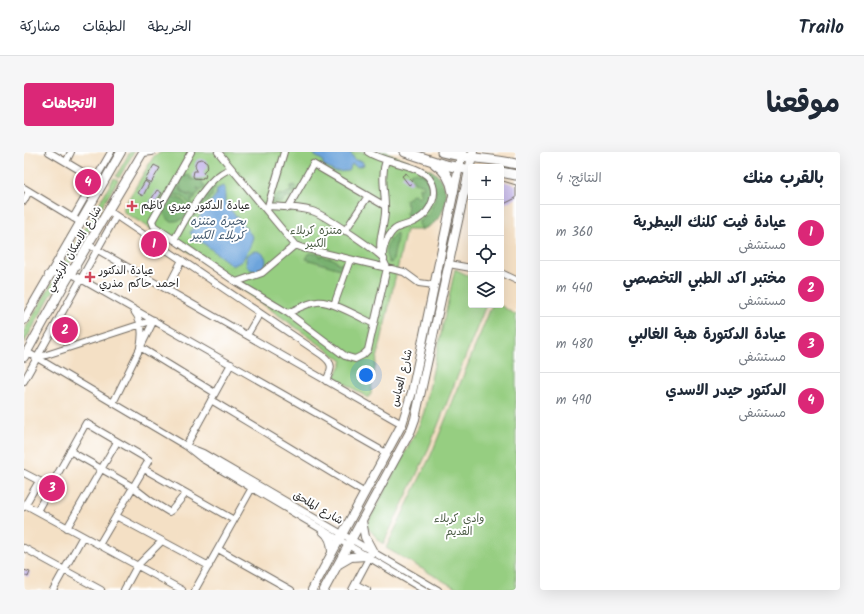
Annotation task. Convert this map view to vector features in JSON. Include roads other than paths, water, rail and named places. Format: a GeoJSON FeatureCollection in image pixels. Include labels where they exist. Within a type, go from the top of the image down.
{"type":"FeatureCollection","features":[{"type":"Feature","properties":{"kind":"highway"},"geometry":{"type":"LineString","coordinates":[[405,152],[437,165],[446,173],[452,184],[453,192]]}},
{"type":"Feature","properties":{"kind":"highway"},"geometry":{"type":"LineString","coordinates":[[446,152],[472,155],[516,164]]}},
{"type":"Feature","properties":{"kind":"highway"},"geometry":{"type":"LineString","coordinates":[[481,152],[487,157],[493,159]]}},
{"type":"Feature","properties":{"kind":"highway"},"geometry":{"type":"LineString","coordinates":[[426,160],[468,170]]}},
{"type":"Feature","properties":{"kind":"highway"},"geometry":{"type":"LineString","coordinates":[[504,173],[516,175]]}},
{"type":"Feature","properties":{"kind":"highway"},"geometry":{"type":"LineString","coordinates":[[464,193],[468,188]]}},
{"type":"Feature","properties":{"kind":"main road","name":"شارع الاسكان الرئيسي"},"geometry":{"type":"LineString","coordinates":[[24,320],[60,257],[76,220],[99,182],[122,152]]}},
{"type":"Feature","properties":{"kind":"main road","name":"شارع الاسكان الرئيسي"},"geometry":{"type":"LineString","coordinates":[[26,355],[64,285],[89,245],[112,214],[143,152]]}},
{"type":"Feature","properties":{"kind":"main road","name":"شارع العباس"},"geometry":{"type":"LineString","coordinates":[[312,590],[402,424],[412,392],[462,154]]}},
{"type":"Feature","properties":{"kind":"main road","name":"شارع العباس"},"geometry":{"type":"LineString","coordinates":[[324,590],[411,430],[415,419],[468,178]]}},
{"type":"Feature","properties":{"kind":"main road"},"geometry":{"type":"LineString","coordinates":[[60,257],[60,265],[69,270],[74,270]]}},
{"type":"Feature","properties":{"kind":"main road"},"geometry":{"type":"LineString","coordinates":[[49,275],[57,272],[62,274],[65,279],[64,285]]}},
{"type":"Feature","properties":{"kind":"main road"},"geometry":{"type":"LineString","coordinates":[[338,565],[351,557],[370,555],[362,521]]}},
{"type":"Feature","properties":{"kind":"main road"},"geometry":{"type":"LineString","coordinates":[[323,531],[330,539],[332,552]]}},
{"type":"Feature","properties":{"kind":"street"},"geometry":{"type":"LineString","coordinates":[[49,152],[99,182],[111,152]]}},
{"type":"Feature","properties":{"kind":"street"},"geometry":{"type":"LineString","coordinates":[[66,162],[71,152]]}},
{"type":"Feature","properties":{"kind":"street"},"geometry":{"type":"LineString","coordinates":[[143,152],[152,152]]}},
{"type":"Feature","properties":{"kind":"street"},"geometry":{"type":"LineString","coordinates":[[191,152],[152,221],[154,226],[236,282],[288,313],[345,356],[355,359],[363,355],[368,350],[387,268],[379,244],[384,221],[385,206],[383,174],[386,160]]}},
{"type":"Feature","properties":{"kind":"street"},"geometry":{"type":"LineString","coordinates":[[218,152],[268,209],[295,245],[350,260],[404,272],[419,283],[434,285]]}},
{"type":"Feature","properties":{"kind":"street"},"geometry":{"type":"LineString","coordinates":[[268,209],[284,152]]}},
{"type":"Feature","properties":{"kind":"street"},"geometry":{"type":"LineString","coordinates":[[368,152],[425,175],[432,183],[434,192],[432,203],[425,214],[414,222],[396,228],[389,236],[383,258]]}},
{"type":"Feature","properties":{"kind":"street"},"geometry":{"type":"LineString","coordinates":[[288,208],[313,164],[385,206]]}},
{"type":"Feature","properties":{"kind":"street"},"geometry":{"type":"LineString","coordinates":[[174,240],[191,210],[207,187],[220,174],[231,168]]}},
{"type":"Feature","properties":{"kind":"street"},"geometry":{"type":"LineString","coordinates":[[24,201],[27,190],[76,220]]}},
{"type":"Feature","properties":{"kind":"street"},"geometry":{"type":"LineString","coordinates":[[345,231],[368,196]]}},
{"type":"Feature","properties":{"kind":"street"},"geometry":{"type":"LineString","coordinates":[[268,209],[288,208],[314,212],[345,231],[383,258]]}},
{"type":"Feature","properties":{"kind":"street"},"geometry":{"type":"LineString","coordinates":[[24,381],[97,249],[112,214],[326,358],[330,362],[331,367],[326,380]]}},
{"type":"Feature","properties":{"kind":"street"},"geometry":{"type":"LineString","coordinates":[[89,245],[402,424]]}},
{"type":"Feature","properties":{"kind":"street"},"geometry":{"type":"LineString","coordinates":[[236,282],[262,273],[295,245]]}},
{"type":"Feature","properties":{"kind":"street"},"geometry":{"type":"LineString","coordinates":[[167,289],[182,260]]}},
{"type":"Feature","properties":{"kind":"street"},"geometry":{"type":"LineString","coordinates":[[334,305],[350,260]]}},
{"type":"Feature","properties":{"kind":"street"},"geometry":{"type":"LineString","coordinates":[[449,264],[468,267]]}},
{"type":"Feature","properties":{"kind":"street"},"geometry":{"type":"LineString","coordinates":[[74,270],[81,279],[386,453]]}},
{"type":"Feature","properties":{"kind":"street"},"geometry":{"type":"LineString","coordinates":[[504,274],[516,280]]}},
{"type":"Feature","properties":{"kind":"street"},"geometry":{"type":"LineString","coordinates":[[288,313],[308,304],[324,302],[334,305],[374,324]]}},
{"type":"Feature","properties":{"kind":"street"},"geometry":{"type":"LineString","coordinates":[[132,308],[138,316],[141,324],[142,335],[140,348]]}},
{"type":"Feature","properties":{"kind":"street"},"geometry":{"type":"LineString","coordinates":[[247,335],[260,313]]}},
{"type":"Feature","properties":{"kind":"street"},"geometry":{"type":"LineString","coordinates":[[37,358],[154,320]]}},
{"type":"Feature","properties":{"kind":"street"},"geometry":{"type":"LineString","coordinates":[[113,403],[154,320]]}},
{"type":"Feature","properties":{"kind":"street"},"geometry":{"type":"LineString","coordinates":[[140,348],[215,393]]}},
{"type":"Feature","properties":{"kind":"street","name":"شارع الملحق"},"geometry":{"type":"LineString","coordinates":[[26,355],[37,358],[186,446],[203,453],[323,531],[341,537]]}},
{"type":"Feature","properties":{"kind":"street"},"geometry":{"type":"LineString","coordinates":[[186,446],[230,364]]}},
{"type":"Feature","properties":{"kind":"street"},"geometry":{"type":"LineString","coordinates":[[211,400],[365,493]]}},
{"type":"Feature","properties":{"kind":"street"},"geometry":{"type":"LineString","coordinates":[[37,511],[86,423],[149,460],[99,545]]}},
{"type":"Feature","properties":{"kind":"street"},"geometry":{"type":"LineString","coordinates":[[67,528],[117,442]]}},
{"type":"Feature","properties":{"kind":"street"},"geometry":{"type":"LineString","coordinates":[[70,452],[133,487],[151,501],[169,512],[186,493]]}},
{"type":"Feature","properties":{"kind":"street"},"geometry":{"type":"LineString","coordinates":[[144,468],[234,520]]}},
{"type":"Feature","properties":{"kind":"street"},"geometry":{"type":"LineString","coordinates":[[24,473],[51,487]]}},
{"type":"Feature","properties":{"kind":"street"},"geometry":{"type":"LineString","coordinates":[[38,481],[25,506],[37,511],[182,590]]}},
{"type":"Feature","properties":{"kind":"street"},"geometry":{"type":"LineString","coordinates":[[196,590],[253,486]]}},
{"type":"Feature","properties":{"kind":"street","name":"شارع الملحق"},"geometry":{"type":"LineString","coordinates":[[253,486],[341,537],[424,590]]}},
{"type":"Feature","properties":{"kind":"street"},"geometry":{"type":"LineString","coordinates":[[116,516],[209,566]]}},
{"type":"Feature","properties":{"kind":"street"},"geometry":{"type":"LineString","coordinates":[[53,590],[83,536]]}},
{"type":"Feature","properties":{"kind":"street"},"geometry":{"type":"LineString","coordinates":[[124,590],[137,566],[162,541]]}},
{"type":"Feature","properties":{"kind":"street"},"geometry":{"type":"LineString","coordinates":[[24,548],[64,570],[90,587],[101,590]]}},
{"type":"Feature","properties":{"kind":"street"},"geometry":{"type":"LineString","coordinates":[[218,549],[291,590]]}},
{"type":"Feature","properties":{"kind":"street"},"geometry":{"type":"LineString","coordinates":[[352,590],[370,555]]}},
{"type":"Feature","properties":{"kind":"street","name":"شارع الملحق"},"geometry":{"type":"LineString","coordinates":[[370,555],[438,590]]}},
{"type":"Feature","properties":{"kind":"street"},"geometry":{"type":"LineString","coordinates":[[355,584],[367,590]]}},
{"type":"Feature","properties":{"kind":"water"},"geometry":{"type":"Polygon","coordinates":[[[314,152],[350,152],[355,160],[362,161],[364,165],[357,167],[352,164],[348,171],[335,172],[324,166],[322,160],[315,156],[314,152]]]}},
{"type":"Feature","properties":{"kind":"water","name":"بحيرة متنزه كربلاء الكبير"},"geometry":{"type":"Polygon","coordinates":[[[223,186],[225,189],[225,203],[253,237],[249,249],[242,261],[233,266],[190,233],[203,211],[216,195],[217,189],[223,186]]]}},
{"type":"Feature","properties":{"kind":"water"},"geometry":{"type":"Polygon","coordinates":[[[256,251],[263,254],[266,261],[263,268],[256,271],[249,268],[246,261],[249,254],[256,251]]]}},
{"type":"Feature","properties":{"kind":"place","name":"الدكتور حيدر الاسدي"},"geometry":{"type":"Point","coordinates":[88,182]}},
{"type":"Feature","properties":{"kind":"place","name":"عيادة الدكتور ميري كاظم"},"geometry":{"type":"Point","coordinates":[132,206]}},
{"type":"Feature","properties":{"kind":"place","name":"عيادة فيت كلنك البيطرية"},"geometry":{"type":"Point","coordinates":[154,244]}},
{"type":"Feature","properties":{"kind":"place","name":"عيادة الدكتور احمد حاكم مذري"},"geometry":{"type":"Point","coordinates":[90,277]}},
{"type":"Feature","properties":{"kind":"place","name":"مختبر اكد الطبي التخصصي"},"geometry":{"type":"Point","coordinates":[65,330]}},
{"type":"Feature","properties":{"kind":"place","name":"عيادة الدكتورة هبة الغالبي"},"geometry":{"type":"Point","coordinates":[52,488]}},
{"type":"Feature","properties":{"kind":"park label","name":"متنزه كربلاء الكبير"},"geometry":{"type":"Point","coordinates":[316,237]}},
{"type":"Feature","properties":{"kind":"park label","name":"وادي كربلاء القديم"},"geometry":{"type":"Point","coordinates":[459,525]}}]}
